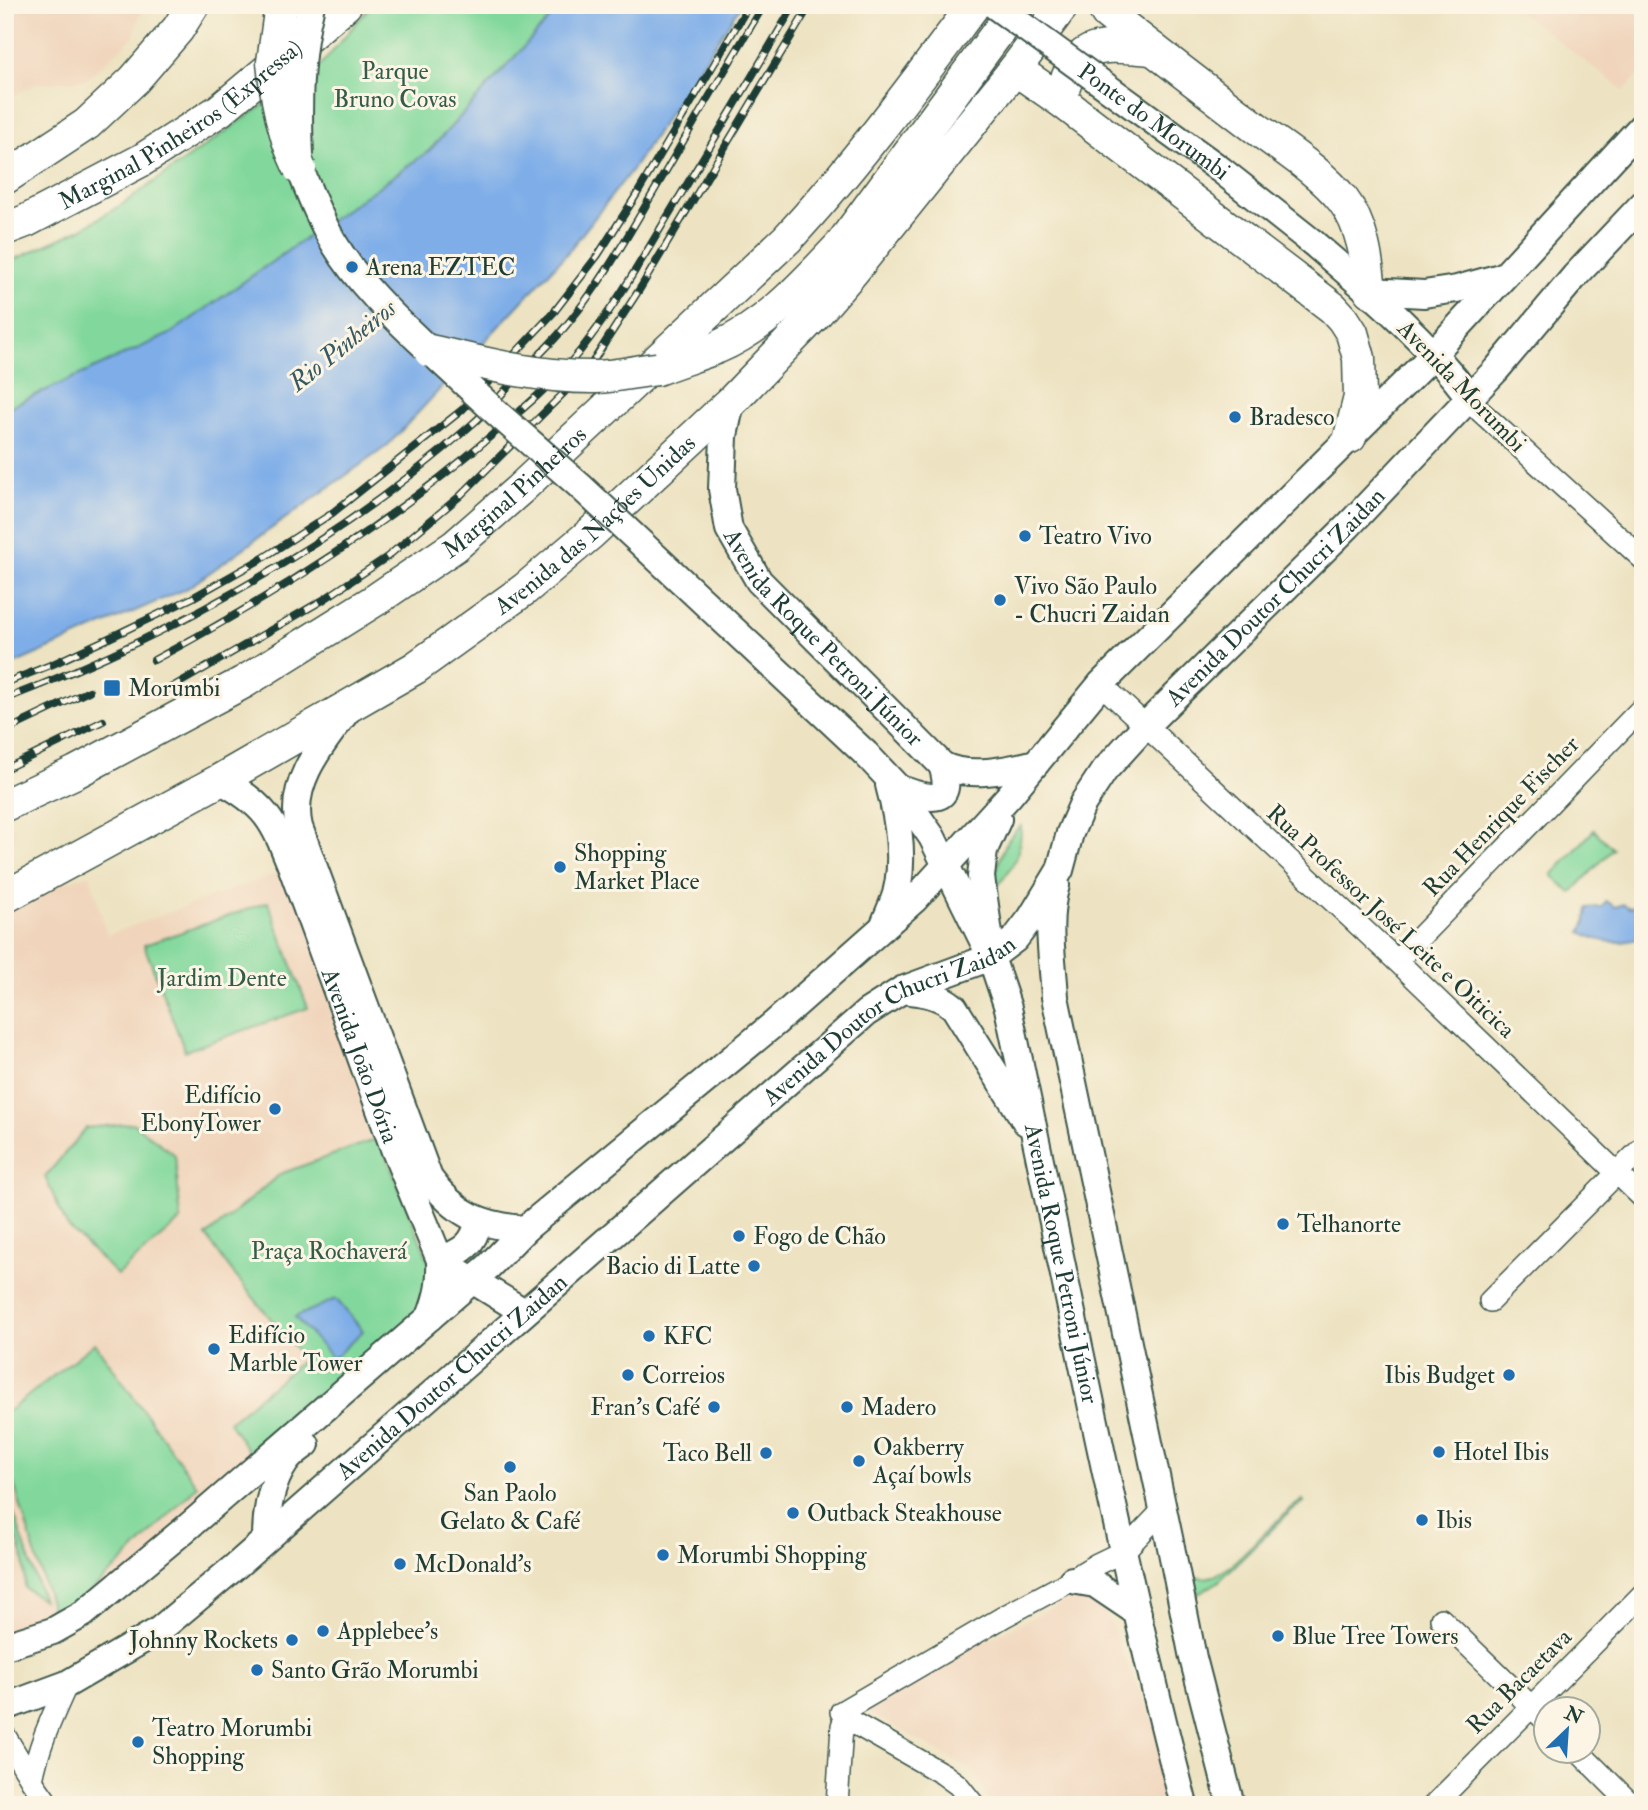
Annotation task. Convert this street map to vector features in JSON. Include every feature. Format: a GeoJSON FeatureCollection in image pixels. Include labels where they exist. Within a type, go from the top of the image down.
{"type":"FeatureCollection","features":[{"type":"Feature","properties":{"kind":"highway"},"geometry":{"type":"LineString","coordinates":[[5,177],[87,124],[134,80],[178,29],[193,5]]}},
{"type":"Feature","properties":{"kind":"highway"},"geometry":{"type":"LineString","coordinates":[[281,5],[274,70],[286,134],[300,169]]}},
{"type":"Feature","properties":{"kind":"highway","name":"Marginal Pinheiros (Expressa)"},"geometry":{"type":"LineString","coordinates":[[5,229],[26,221],[142,160],[220,110],[345,5]]}},
{"type":"Feature","properties":{"kind":"highway","name":"Marginal Pinheiros"},"geometry":{"type":"LineString","coordinates":[[5,805],[76,772],[244,682],[377,599],[454,546],[519,490],[758,267],[814,210],[862,153],[974,5]]}},
{"type":"Feature","properties":{"kind":"highway"},"geometry":{"type":"LineString","coordinates":[[430,351],[500,368],[600,377],[657,369],[720,346],[765,319],[841,245],[1018,5]]}},
{"type":"Feature","properties":{"kind":"highway","name":"Avenida das Nações Unidas"},"geometry":{"type":"LineString","coordinates":[[5,897],[351,706],[415,668],[525,589],[590,534],[731,402],[814,316],[853,271],[1063,5]]}},
{"type":"Feature","properties":{"kind":"highway"},"geometry":{"type":"LineString","coordinates":[[1102,5],[1107,13],[1314,171],[1343,200],[1364,246],[1370,291]]}},
{"type":"Feature","properties":{"kind":"highway"},"geometry":{"type":"LineString","coordinates":[[1060,100],[1072,67],[1082,55],[1098,48],[1113,46],[1153,49]]}},
{"type":"Feature","properties":{"kind":"highway"},"geometry":{"type":"LineString","coordinates":[[1014,69],[1060,100],[1333,308],[1352,333],[1359,358],[1360,397],[1350,437]]}},
{"type":"Feature","properties":{"kind":"main road"},"geometry":{"type":"LineString","coordinates":[[300,169],[301,65],[311,5]]}},
{"type":"Feature","properties":{"kind":"main road","name":"Ponte do Morumbi"},"geometry":{"type":"LineString","coordinates":[[994,5],[1222,170],[1312,242]]}},
{"type":"Feature","properties":{"kind":"main road"},"geometry":{"type":"LineString","coordinates":[[5,1646],[53,1631],[83,1615],[489,1266],[525,1229],[775,1023],[915,899],[1009,796],[1101,684],[1434,354],[1643,125]]}},
{"type":"Feature","properties":{"kind":"main road","name":"Avenida Roque Petroni Júnior"},"geometry":{"type":"LineString","coordinates":[[300,169],[328,232],[361,281],[390,313],[580,486],[866,754],[893,782],[924,824],[946,864],[990,957],[1008,1008],[1124,1551],[1167,1742],[1185,1805]]}},
{"type":"Feature","properties":{"kind":"main road","name":"Avenida Doutor Chucri Zaidan"},"geometry":{"type":"LineString","coordinates":[[5,1707],[67,1684],[158,1631],[866,1013],[902,990],[990,957],[1015,939],[1060,870],[1070,834],[1083,803],[1104,771],[1145,726],[1348,526],[1470,398],[1575,276],[1643,204]]}},
{"type":"Feature","properties":{"kind":"main road","name":"Avenida Morumbi"},"geometry":{"type":"LineString","coordinates":[[1312,242],[1370,291],[1434,354],[1470,398]]}},
{"type":"Feature","properties":{"kind":"main road"},"geometry":{"type":"LineString","coordinates":[[1370,291],[1424,294],[1457,289],[1504,276]]}},
{"type":"Feature","properties":{"kind":"main road","name":"Avenida Roque Petroni Júnior"},"geometry":{"type":"LineString","coordinates":[[731,402],[724,436],[722,489],[729,529],[759,581],[942,765],[950,769],[990,772],[1036,763]]}},
{"type":"Feature","properties":{"kind":"main road","name":"Avenida João Dória"},"geometry":{"type":"LineString","coordinates":[[351,706],[324,742],[304,777],[297,799],[296,817],[299,827],[429,1178],[449,1203],[464,1212],[500,1227],[525,1229]]}},
{"type":"Feature","properties":{"kind":"main road"},"geometry":{"type":"LineString","coordinates":[[893,782],[932,798],[940,795],[945,787],[947,780],[942,765]]}},
{"type":"Feature","properties":{"kind":"main road","name":"Avenida João Dória"},"geometry":{"type":"LineString","coordinates":[[220,780],[260,807],[276,828],[396,1151],[440,1260]]}},
{"type":"Feature","properties":{"kind":"main road"},"geometry":{"type":"LineString","coordinates":[[883,928],[896,892],[898,870],[899,834],[893,782]]}},
{"type":"Feature","properties":{"kind":"main road"},"geometry":{"type":"LineString","coordinates":[[990,957],[989,925],[981,877],[984,850],[1009,796]]}},
{"type":"Feature","properties":{"kind":"main road","name":"Avenida Roque Petroni Júnior"},"geometry":{"type":"LineString","coordinates":[[1060,870],[1050,914],[1055,996],[1193,1658],[1231,1805]]}},
{"type":"Feature","properties":{"kind":"main road"},"geometry":{"type":"LineString","coordinates":[[902,990],[932,994],[954,1007],[1035,1136]]}},
{"type":"Feature","properties":{"kind":"main road"},"geometry":{"type":"LineString","coordinates":[[440,1260],[468,1245],[474,1238],[480,1220]]}},
{"type":"Feature","properties":{"kind":"main road"},"geometry":{"type":"LineString","coordinates":[[440,1260],[524,1312]]}},
{"type":"Feature","properties":{"kind":"main road"},"geometry":{"type":"LineString","coordinates":[[430,1317],[438,1295],[440,1260]]}},
{"type":"Feature","properties":{"kind":"main road"},"geometry":{"type":"LineString","coordinates":[[266,1538],[268,1507],[280,1472],[286,1461],[325,1427],[324,1409]]}},
{"type":"Feature","properties":{"kind":"main road"},"geometry":{"type":"LineString","coordinates":[[1072,1580],[1096,1584],[1138,1613]]}},
{"type":"Feature","properties":{"kind":"street","name":"Avenida Morumbi"},"geometry":{"type":"LineString","coordinates":[[1470,398],[1480,411],[1643,559]]}},
{"type":"Feature","properties":{"kind":"street","name":"Rua Professor José Leite e Oiticica"},"geometry":{"type":"LineString","coordinates":[[1101,684],[1397,961],[1643,1198]]}},
{"type":"Feature","properties":{"kind":"street","name":"Rua Henrique Fischer"},"geometry":{"type":"LineString","coordinates":[[1397,961],[1643,707]]}},
{"type":"Feature","properties":{"kind":"street"},"geometry":{"type":"LineString","coordinates":[[1490,1301],[1643,1147]]}},
{"type":"Feature","properties":{"kind":"street"},"geometry":{"type":"LineString","coordinates":[[843,1715],[1005,1616],[1124,1551],[1163,1510]]}},
{"type":"Feature","properties":{"kind":"street","name":"Rua Bacaetava"},"geometry":{"type":"LineString","coordinates":[[1556,1694],[1643,1594]]}},
{"type":"Feature","properties":{"kind":"street"},"geometry":{"type":"LineString","coordinates":[[1441,1619],[1532,1707]]}},
{"type":"Feature","properties":{"kind":"street"},"geometry":{"type":"LineString","coordinates":[[32,1781],[41,1745],[67,1684]]}},
{"type":"Feature","properties":{"kind":"street"},"geometry":{"type":"LineString","coordinates":[[837,1805],[843,1715]]}},
{"type":"Feature","properties":{"kind":"street"},"geometry":{"type":"LineString","coordinates":[[843,1715],[943,1774],[958,1785],[974,1805]]}},
{"type":"Feature","properties":{"kind":"street","name":"Rua Bacaetava"},"geometry":{"type":"LineString","coordinates":[[1434,1805],[1532,1720]]}},
{"type":"Feature","properties":{"kind":"street"},"geometry":{"type":"LineString","coordinates":[[5,1736],[49,1805]]}},
{"type":"Feature","properties":{"kind":"street"},"geometry":{"type":"LineString","coordinates":[[1590,1764],[1632,1805]]}},
{"type":"Feature","properties":{"kind":"shaded area"},"geometry":{"type":"Polygon","coordinates":[[[5,5],[143,5],[133,37],[87,79],[36,84],[5,100],[5,5]]]}},
{"type":"Feature","properties":{"kind":"shaded area"},"geometry":{"type":"Polygon","coordinates":[[[1511,5],[1643,5],[1643,70],[1624,91],[1511,5]]]}},
{"type":"Feature","properties":{"kind":"shaded area"},"geometry":{"type":"Polygon","coordinates":[[[291,868],[438,1295],[139,1567],[5,1646],[5,904],[90,874],[107,935],[291,868]]]}},
{"type":"Feature","properties":{"kind":"shaded area"},"geometry":{"type":"Polygon","coordinates":[[[1095,1587],[1163,1742],[1181,1805],[991,1805],[974,1771],[864,1710],[981,1642],[1095,1587]]]}},
{"type":"Feature","properties":{"kind":"green space","name":"Parque Bruno Covas"},"geometry":{"type":"Polygon","coordinates":[[[371,5],[562,5],[429,151],[170,334],[5,409],[5,264],[81,229],[124,203],[322,64],[371,5]]]}},
{"type":"Feature","properties":{"kind":"green space"},"geometry":{"type":"Polygon","coordinates":[[[1021,826],[1020,845],[1015,860],[996,888],[992,886],[1002,853],[1009,838],[1021,826]]]}},
{"type":"Feature","properties":{"kind":"green space"},"geometry":{"type":"Polygon","coordinates":[[[1594,830],[1613,849],[1571,893],[1552,875],[1594,830]]]}},
{"type":"Feature","properties":{"kind":"green space","name":"Jardim Dente"},"geometry":{"type":"Polygon","coordinates":[[[268,902],[308,1008],[185,1051],[144,945],[268,902]]]}},
{"type":"Feature","properties":{"kind":"green space","name":"Praça Rochaverá"},"geometry":{"type":"Polygon","coordinates":[[[133,1123],[175,1155],[181,1220],[117,1275],[67,1226],[45,1177],[86,1128],[133,1123]]]}},
{"type":"Feature","properties":{"kind":"green space","name":"Praça Rochaverá"},"geometry":{"type":"Polygon","coordinates":[[[379,1138],[432,1270],[419,1311],[252,1456],[229,1422],[304,1359],[206,1236],[280,1174],[379,1138]]]}},
{"type":"Feature","properties":{"kind":"green space"},"geometry":{"type":"Polygon","coordinates":[[[95,1343],[197,1486],[129,1556],[56,1623],[5,1454],[5,1414],[95,1343]]]}},
{"type":"Feature","properties":{"kind":"green space"},"geometry":{"type":"Polygon","coordinates":[[[5,1488],[43,1600],[25,1588],[24,1561],[17,1538],[5,1539],[5,1488]]]}},
{"type":"Feature","properties":{"kind":"green space"},"geometry":{"type":"Polygon","coordinates":[[[1303,1500],[1304,1502],[1291,1511],[1218,1582],[1198,1594],[1193,1576],[1214,1576],[1228,1568],[1303,1500]]]}},
{"type":"Feature","properties":{"kind":"water","name":"Rio Pinheiros"},"geometry":{"type":"Polygon","coordinates":[[[562,5],[741,5],[634,167],[568,252],[387,446],[188,588],[5,668],[5,409],[170,334],[429,151],[562,5]]]}},
{"type":"Feature","properties":{"kind":"water"},"geometry":{"type":"Polygon","coordinates":[[[1643,900],[1643,924],[1639,926],[1643,937],[1611,942],[1581,932],[1588,908],[1602,907],[1606,901],[1616,907],[1623,904],[1630,908],[1643,900]]]}},
{"type":"Feature","properties":{"kind":"water"},"geometry":{"type":"Polygon","coordinates":[[[336,1299],[363,1331],[333,1359],[295,1317],[336,1299]]]}},
{"type":"Feature","properties":{"kind":"railway"},"geometry":{"type":"LineString","coordinates":[[5,683],[53,664],[192,598],[263,558],[331,514],[462,410],[554,312],[598,255],[749,5]]}},
{"type":"Feature","properties":{"kind":"railway"},"geometry":{"type":"LineString","coordinates":[[5,699],[130,646],[250,583],[364,510],[418,470],[477,420],[581,307],[624,243],[764,5]]}},
{"type":"Feature","properties":{"kind":"railway"},"geometry":{"type":"LineString","coordinates":[[154,660],[287,584],[413,499],[453,468],[560,374],[592,335],[627,284],[794,5]]}},
{"type":"Feature","properties":{"kind":"railway"},"geometry":{"type":"LineString","coordinates":[[167,690],[323,600],[387,557],[460,496],[588,369],[641,287],[810,5]]}},
{"type":"Feature","properties":{"kind":"railway"},"geometry":{"type":"LineString","coordinates":[[5,731],[89,691]]}},
{"type":"Feature","properties":{"kind":"railway"},"geometry":{"type":"LineString","coordinates":[[5,769],[103,721]]}},
{"type":"Feature","properties":{"kind":"place","name":"Arena EZTEC"},"geometry":{"type":"Point","coordinates":[352,267]}},
{"type":"Feature","properties":{"kind":"place","name":"Bradesco"},"geometry":{"type":"Point","coordinates":[1235,417]}},
{"type":"Feature","properties":{"kind":"place","name":"Teatro Vivo"},"geometry":{"type":"Point","coordinates":[1025,536]}},
{"type":"Feature","properties":{"kind":"place","name":"Vivo São Paulo - Chucri Zaidan"},"geometry":{"type":"Point","coordinates":[1000,600]}},
{"type":"Feature","properties":{"kind":"place","name":"Morumbi"},"geometry":{"type":"Point","coordinates":[112,688]}},
{"type":"Feature","properties":{"kind":"place","name":"Shopping Market Place"},"geometry":{"type":"Point","coordinates":[560,867]}},
{"type":"Feature","properties":{"kind":"place","name":"Edifício EbonyTower"},"geometry":{"type":"Point","coordinates":[275,1109]}},
{"type":"Feature","properties":{"kind":"place","name":"Telhanorte"},"geometry":{"type":"Point","coordinates":[1283,1224]}},
{"type":"Feature","properties":{"kind":"place","name":"Fogo de Chão"},"geometry":{"type":"Point","coordinates":[739,1236]}},
{"type":"Feature","properties":{"kind":"place","name":"Bacio di Latte"},"geometry":{"type":"Point","coordinates":[754,1266]}},
{"type":"Feature","properties":{"kind":"place","name":"KFC"},"geometry":{"type":"Point","coordinates":[649,1336]}},
{"type":"Feature","properties":{"kind":"place","name":"Edifício Marble Tower"},"geometry":{"type":"Point","coordinates":[214,1349]}},
{"type":"Feature","properties":{"kind":"place","name":"Correios"},"geometry":{"type":"Point","coordinates":[628,1375]}},
{"type":"Feature","properties":{"kind":"place","name":"Ibis Budget"},"geometry":{"type":"Point","coordinates":[1509,1375]}},
{"type":"Feature","properties":{"kind":"place","name":"Fran's Café"},"geometry":{"type":"Point","coordinates":[714,1407]}},
{"type":"Feature","properties":{"kind":"place","name":"Madero"},"geometry":{"type":"Point","coordinates":[847,1407]}},
{"type":"Feature","properties":{"kind":"place","name":"Hotel Ibis"},"geometry":{"type":"Point","coordinates":[1439,1452]}},
{"type":"Feature","properties":{"kind":"place","name":"Taco Bell"},"geometry":{"type":"Point","coordinates":[766,1453]}},
{"type":"Feature","properties":{"kind":"place","name":"Oakberry Açaí bowls"},"geometry":{"type":"Point","coordinates":[859,1461]}},
{"type":"Feature","properties":{"kind":"place","name":"San Paolo Gelato & Café"},"geometry":{"type":"Point","coordinates":[510,1467]}},
{"type":"Feature","properties":{"kind":"place","name":"Outback Steakhouse"},"geometry":{"type":"Point","coordinates":[793,1513]}},
{"type":"Feature","properties":{"kind":"place","name":"Ibis"},"geometry":{"type":"Point","coordinates":[1422,1520]}},
{"type":"Feature","properties":{"kind":"place","name":"Morumbi Shopping"},"geometry":{"type":"Point","coordinates":[663,1555]}},
{"type":"Feature","properties":{"kind":"place","name":"McDonald's"},"geometry":{"type":"Point","coordinates":[400,1564]}},
{"type":"Feature","properties":{"kind":"place","name":"Applebee's"},"geometry":{"type":"Point","coordinates":[323,1631]}},
{"type":"Feature","properties":{"kind":"place","name":"Blue Tree Towers"},"geometry":{"type":"Point","coordinates":[1278,1636]}},
{"type":"Feature","properties":{"kind":"place","name":"Johnny Rockets"},"geometry":{"type":"Point","coordinates":[292,1640]}},
{"type":"Feature","properties":{"kind":"place","name":"Santo Grão Morumbi"},"geometry":{"type":"Point","coordinates":[257,1670]}},
{"type":"Feature","properties":{"kind":"place","name":"Teatro Morumbi Shopping"},"geometry":{"type":"Point","coordinates":[138,1742]}}]}
